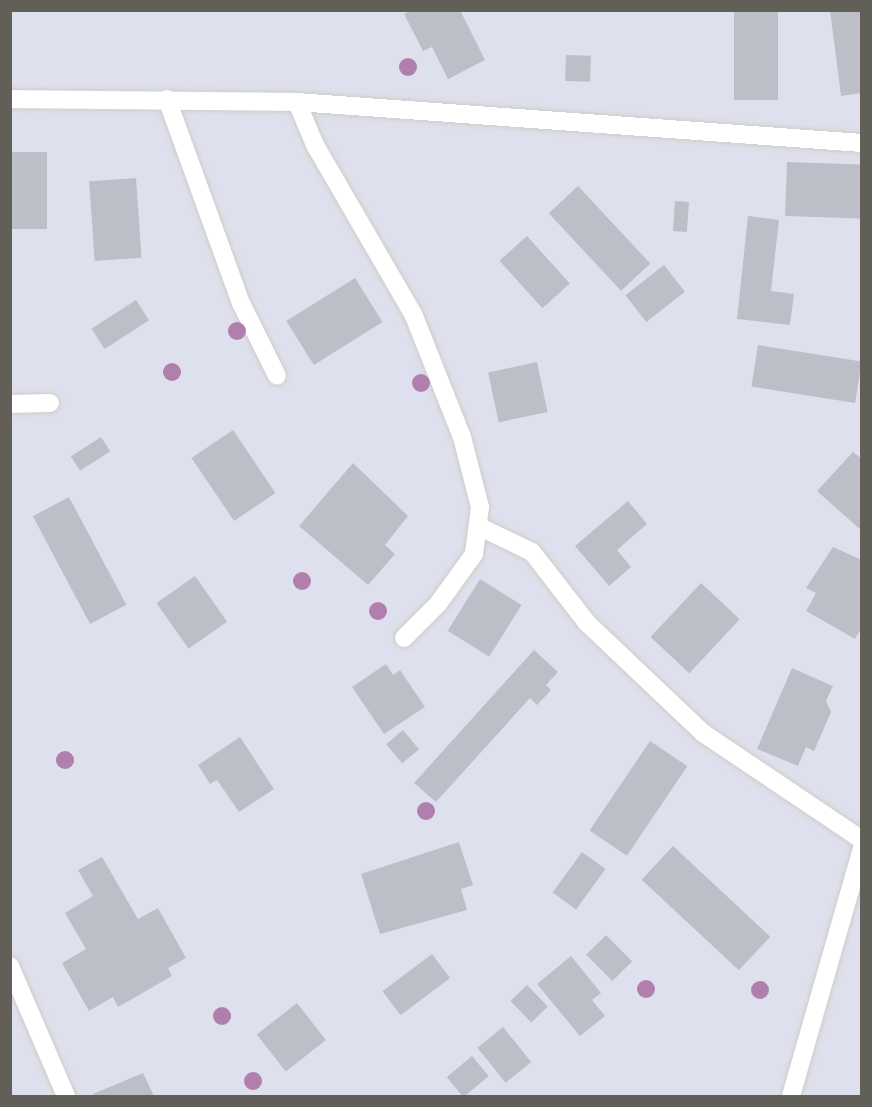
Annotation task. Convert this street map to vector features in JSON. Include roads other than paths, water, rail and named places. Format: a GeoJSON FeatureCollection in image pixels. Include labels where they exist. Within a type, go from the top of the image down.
{"type":"FeatureCollection","features":[{"type":"Feature","properties":{"kind":"street"},"geometry":{"type":"LineString","coordinates":[[10,99],[297,102],[861,143]]}},
{"type":"Feature","properties":{"kind":"street"},"geometry":{"type":"LineString","coordinates":[[167,99],[236,292],[278,376]]}},
{"type":"Feature","properties":{"kind":"street"},"geometry":{"type":"LineString","coordinates":[[297,102],[315,145],[414,316],[462,437],[480,507],[474,554],[404,638]]}},
{"type":"Feature","properties":{"kind":"street"},"geometry":{"type":"LineString","coordinates":[[10,404],[50,403]]}},
{"type":"Feature","properties":{"kind":"street"},"geometry":{"type":"LineString","coordinates":[[478,526],[532,552],[586,623],[703,733],[861,840]]}},
{"type":"Feature","properties":{"kind":"street"},"geometry":{"type":"LineString","coordinates":[[791,1096],[861,849]]}},
{"type":"Feature","properties":{"kind":"street"},"geometry":{"type":"LineString","coordinates":[[10,966],[66,1096]]}}]}
